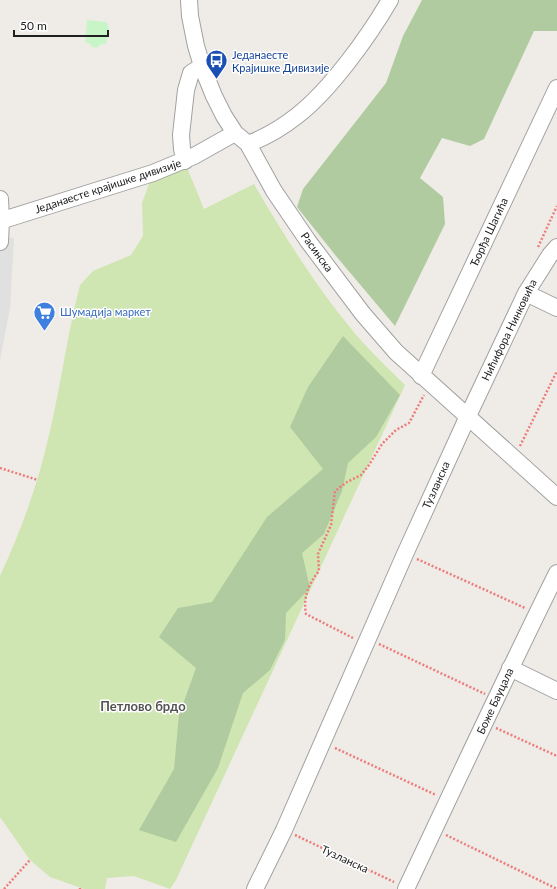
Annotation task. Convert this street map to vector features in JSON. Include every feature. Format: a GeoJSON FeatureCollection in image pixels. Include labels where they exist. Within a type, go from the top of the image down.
{"type":"FeatureCollection","features":[{"type":"Feature","properties":{"kind":"street","name":"Расинска"},"geometry":{"type":"LineString","coordinates":[[189,0],[190,16],[196,46],[214,96],[235,133],[248,144],[274,191],[308,241],[359,309],[396,352],[557,497]]}},
{"type":"Feature","properties":{"kind":"street"},"geometry":{"type":"LineString","coordinates":[[248,144],[281,127],[299,114],[323,91],[366,37],[390,0]]}},
{"type":"Feature","properties":{"kind":"street"},"geometry":{"type":"LineString","coordinates":[[184,161],[181,135],[186,90],[191,73],[202,66]]}},
{"type":"Feature","properties":{"kind":"street","name":"Ђорђа Шагића"},"geometry":{"type":"LineString","coordinates":[[421,376],[557,88]]}},
{"type":"Feature","properties":{"kind":"street","name":"Једанаесте крајишке дивизије"},"geometry":{"type":"LineString","coordinates":[[1,221],[153,173],[184,161],[235,133]]}},
{"type":"Feature","properties":{"kind":"street"},"geometry":{"type":"LineString","coordinates":[[0,199],[0,242]]}},
{"type":"Feature","properties":{"kind":"street","name":"Нићифора Нинковића"},"geometry":{"type":"LineString","coordinates":[[468,416],[526,293],[550,255],[557,247]]}},
{"type":"Feature","properties":{"kind":"street"},"geometry":{"type":"LineString","coordinates":[[526,293],[557,308]]}},
{"type":"Feature","properties":{"kind":"street","name":"Тузланска"},"geometry":{"type":"LineString","coordinates":[[255,889],[284,830],[322,741],[361,640],[405,554],[468,416]]}},
{"type":"Feature","properties":{"kind":"street","name":"Боже Бауцала"},"geometry":{"type":"LineString","coordinates":[[406,889],[510,668],[557,573]]}},
{"type":"Feature","properties":{"kind":"street"},"geometry":{"type":"LineString","coordinates":[[510,668],[557,691]]}},
{"type":"Feature","properties":{"kind":"path"},"geometry":{"type":"LineString","coordinates":[[514,459],[557,371]]}},
{"type":"Feature","properties":{"kind":"path"},"geometry":{"type":"LineString","coordinates":[[426,393],[409,423],[396,430],[382,444],[361,475],[347,482],[336,491],[331,525],[318,554],[319,571],[309,584],[307,597],[304,603],[306,614],[345,633],[496,700]]}},
{"type":"Feature","properties":{"kind":"path"},"geometry":{"type":"LineString","coordinates":[[0,468],[38,480]]}},
{"type":"Feature","properties":{"kind":"path"},"geometry":{"type":"LineString","coordinates":[[405,554],[537,613]]}},
{"type":"Feature","properties":{"kind":"path"},"geometry":{"type":"LineString","coordinates":[[485,723],[557,756]]}},
{"type":"Feature","properties":{"kind":"path"},"geometry":{"type":"LineString","coordinates":[[322,741],[448,801]]}},
{"type":"Feature","properties":{"kind":"path","name":"Тузланска"},"geometry":{"type":"LineString","coordinates":[[284,830],[406,889]]}},
{"type":"Feature","properties":{"kind":"path"},"geometry":{"type":"LineString","coordinates":[[434,830],[557,889]]}},
{"type":"Feature","properties":{"kind":"path"},"geometry":{"type":"LineString","coordinates":[[4,889],[30,860]]}},
{"type":"Feature","properties":{"kind":"green space"},"geometry":{"type":"Polygon","coordinates":[[[422,0],[557,0],[557,31],[534,31],[484,139],[470,146],[442,138],[420,178],[443,197],[445,224],[395,326],[297,207],[303,189],[386,83],[403,36],[422,0]]]}},
{"type":"Feature","properties":{"kind":"green space"},"geometry":{"type":"Polygon","coordinates":[[[87,20],[106,22],[109,30],[106,44],[101,44],[95,48],[89,43],[85,43],[87,20]]]}},
{"type":"Feature","properties":{"kind":"green space"},"geometry":{"type":"Polygon","coordinates":[[[186,165],[204,209],[254,184],[290,243],[329,301],[358,337],[405,385],[176,880],[170,889],[134,876],[107,878],[105,889],[84,889],[50,877],[30,860],[0,817],[0,576],[22,525],[45,453],[71,322],[80,285],[93,271],[131,255],[143,236],[142,203],[153,173],[186,165]]]}},
{"type":"Feature","properties":{"kind":"green space"},"geometry":{"type":"Polygon","coordinates":[[[343,336],[400,395],[376,437],[348,463],[342,491],[324,534],[302,553],[310,588],[286,613],[285,640],[270,670],[243,693],[218,768],[176,842],[139,830],[174,769],[179,715],[196,668],[159,637],[178,608],[212,602],[267,517],[323,469],[290,427],[308,387],[343,336]]]}},
{"type":"Feature","properties":{"kind":"shaded area"},"geometry":{"type":"Polygon","coordinates":[[[0,237],[14,238],[10,308],[0,360],[0,237]]]}},
{"type":"Feature","properties":{"kind":"place","name":"Једанаесте Крајишке Дивизије"},"geometry":{"type":"Point","coordinates":[216,80]}},
{"type":"Feature","properties":{"kind":"place","name":"Шумадија маркет"},"geometry":{"type":"Point","coordinates":[45,332]}},
{"type":"Feature","properties":{"kind":"district","name":"Петлово брдо"},"geometry":{"type":"Point","coordinates":[143,706]}}]}
